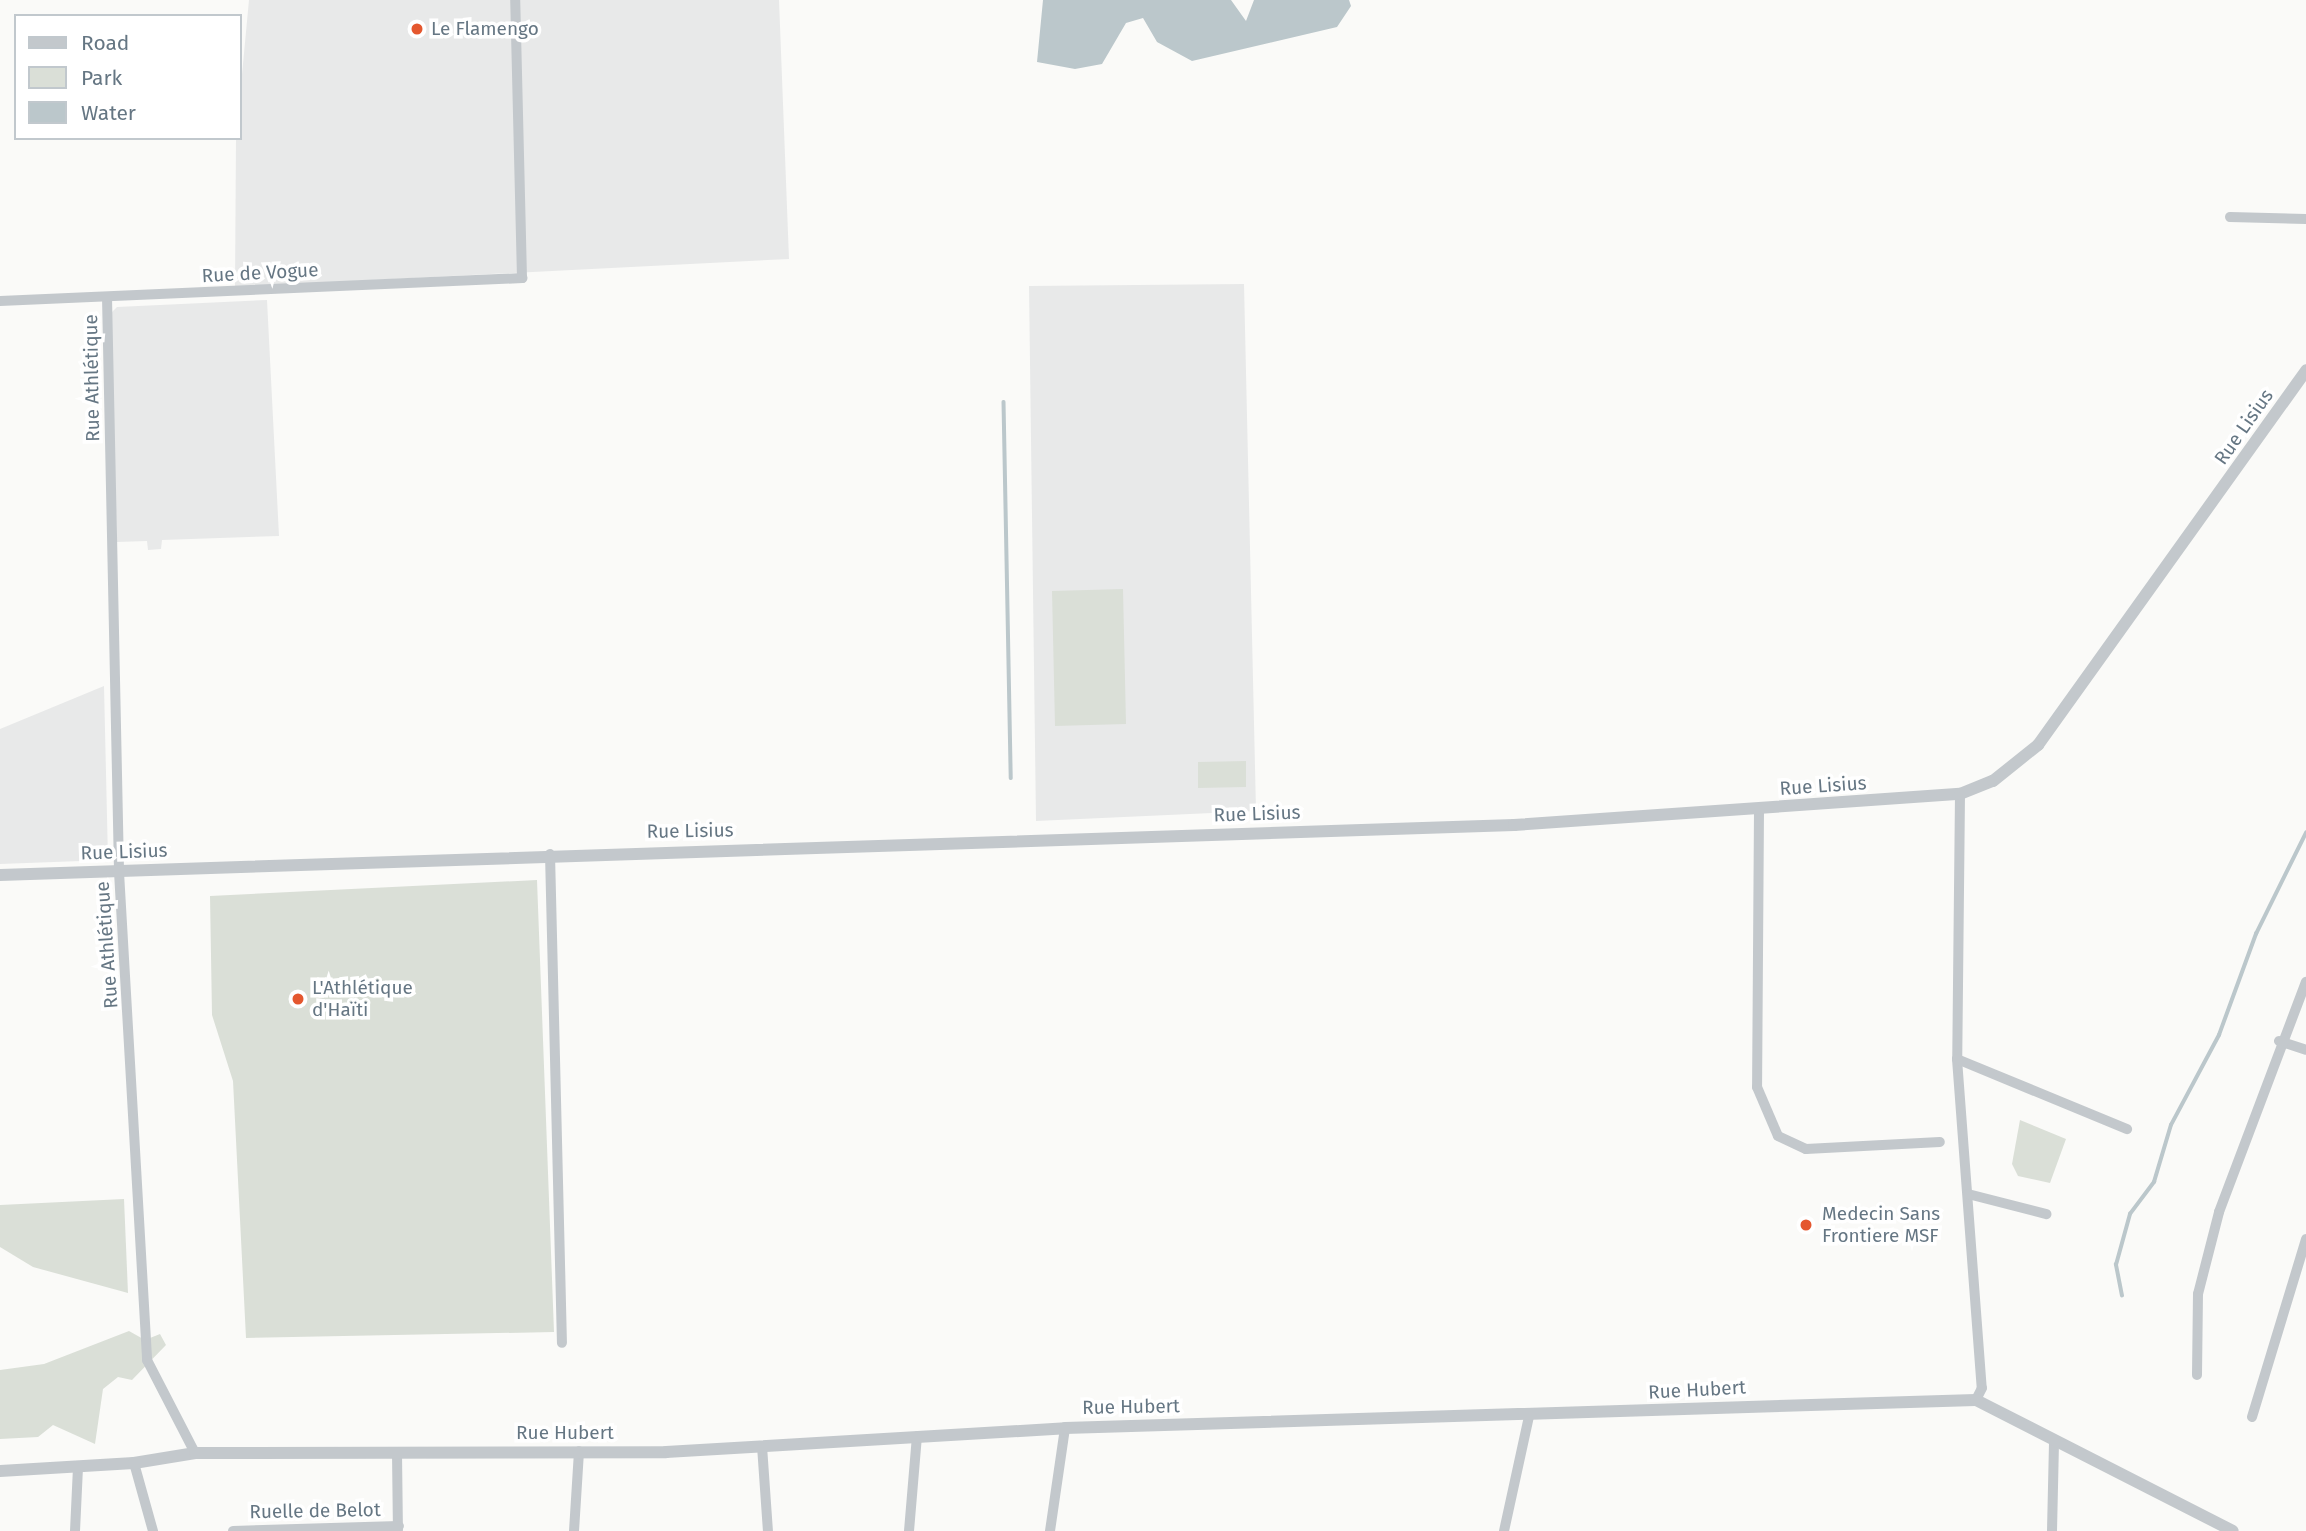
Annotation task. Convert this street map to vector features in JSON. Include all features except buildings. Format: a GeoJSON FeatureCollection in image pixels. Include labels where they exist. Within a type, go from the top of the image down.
{"type":"FeatureCollection","features":[{"type":"Feature","properties":{"kind":"street","name":"Rue de Vogue"},"geometry":{"type":"LineString","coordinates":[[0,301],[522,278],[515,0]]}},
{"type":"Feature","properties":{"kind":"street"},"geometry":{"type":"LineString","coordinates":[[2230,217],[2306,219]]}},
{"type":"Feature","properties":{"kind":"street","name":"Rue Athlétique"},"geometry":{"type":"LineString","coordinates":[[107,298],[119,872],[147,1360],[195,1452]]}},
{"type":"Feature","properties":{"kind":"street","name":"Rue Lisius"},"geometry":{"type":"LineString","coordinates":[[0,874],[119,872],[550,854],[1514,825],[1960,794],[1993,781],[2038,745],[2306,370]]}},
{"type":"Feature","properties":{"kind":"street"},"geometry":{"type":"LineString","coordinates":[[1960,794],[1957,1059],[1982,1388],[1976,1400],[2213,1527],[2233,1531]]}},
{"type":"Feature","properties":{"kind":"street"},"geometry":{"type":"LineString","coordinates":[[1759,810],[1758,1087],[1778,1136],[1806,1149],[1940,1142]]}},
{"type":"Feature","properties":{"kind":"street"},"geometry":{"type":"LineString","coordinates":[[550,854],[562,1343]]}},
{"type":"Feature","properties":{"kind":"street"},"geometry":{"type":"LineString","coordinates":[[2197,1375],[2198,1294],[2219,1212],[2279,1041],[2306,982]]}},
{"type":"Feature","properties":{"kind":"street"},"geometry":{"type":"LineString","coordinates":[[2279,1041],[2306,1050]]}},
{"type":"Feature","properties":{"kind":"street"},"geometry":{"type":"LineString","coordinates":[[1957,1059],[2127,1129]]}},
{"type":"Feature","properties":{"kind":"street"},"geometry":{"type":"LineString","coordinates":[[1968,1194],[2046,1214]]}},
{"type":"Feature","properties":{"kind":"street"},"geometry":{"type":"LineString","coordinates":[[2252,1417],[2306,1239]]}},
{"type":"Feature","properties":{"kind":"street","name":"Rue Hubert"},"geometry":{"type":"LineString","coordinates":[[0,1471],[134,1463],[195,1452],[397,1454],[762,1446],[1065,1428],[1529,1416],[1976,1400]]}},
{"type":"Feature","properties":{"kind":"street"},"geometry":{"type":"LineString","coordinates":[[1504,1531],[1529,1416]]}},
{"type":"Feature","properties":{"kind":"street"},"geometry":{"type":"LineString","coordinates":[[1050,1531],[1065,1428]]}},
{"type":"Feature","properties":{"kind":"street"},"geometry":{"type":"LineString","coordinates":[[909,1531],[916,1436]]}},
{"type":"Feature","properties":{"kind":"street"},"geometry":{"type":"LineString","coordinates":[[2052,1531],[2054,1444]]}},
{"type":"Feature","properties":{"kind":"street"},"geometry":{"type":"LineString","coordinates":[[762,1446],[768,1531]]}},
{"type":"Feature","properties":{"kind":"street"},"geometry":{"type":"LineString","coordinates":[[575,1531],[579,1451]]}},
{"type":"Feature","properties":{"kind":"street"},"geometry":{"type":"LineString","coordinates":[[397,1454],[399,1529]]}},
{"type":"Feature","properties":{"kind":"street"},"geometry":{"type":"LineString","coordinates":[[134,1463],[151,1531],[137,1531]]}},
{"type":"Feature","properties":{"kind":"street"},"geometry":{"type":"LineString","coordinates":[[75,1531],[78,1468]]}},
{"type":"Feature","properties":{"kind":"street","name":"Ruelle de Belot"},"geometry":{"type":"LineString","coordinates":[[233,1531],[399,1529]]}},
{"type":"Feature","properties":{"kind":"shaded area"},"geometry":{"type":"Polygon","coordinates":[[[249,0],[779,0],[789,259],[235,287],[236,140],[242,140],[242,74],[249,0]]]}},
{"type":"Feature","properties":{"kind":"shaded area"},"geometry":{"type":"Polygon","coordinates":[[[1244,284],[1256,811],[1036,821],[1029,286],[1244,284]]]}},
{"type":"Feature","properties":{"kind":"shaded area"},"geometry":{"type":"Polygon","coordinates":[[[267,300],[279,536],[162,540],[161,549],[148,550],[147,541],[117,542],[110,314],[117,307],[267,300]]]}},
{"type":"Feature","properties":{"kind":"shaded area"},"geometry":{"type":"Polygon","coordinates":[[[104,686],[108,860],[0,864],[0,729],[104,686]]]}},
{"type":"Feature","properties":{"kind":"green space"},"geometry":{"type":"Polygon","coordinates":[[[1123,589],[1126,724],[1055,726],[1052,591],[1123,589]]]}},
{"type":"Feature","properties":{"kind":"green space"},"geometry":{"type":"Polygon","coordinates":[[[1246,761],[1246,787],[1198,788],[1198,762],[1246,761]]]}},
{"type":"Feature","properties":{"kind":"green space"},"geometry":{"type":"Polygon","coordinates":[[[537,880],[554,1332],[246,1338],[233,1081],[212,1015],[210,896],[537,880]]]}},
{"type":"Feature","properties":{"kind":"green space"},"geometry":{"type":"Polygon","coordinates":[[[2020,1120],[2066,1139],[2050,1183],[2018,1176],[2012,1164],[2020,1120]]]}},
{"type":"Feature","properties":{"kind":"green space"},"geometry":{"type":"Polygon","coordinates":[[[124,1199],[128,1293],[33,1267],[0,1247],[0,1205],[124,1199]]]}},
{"type":"Feature","properties":{"kind":"green space"},"geometry":{"type":"Polygon","coordinates":[[[129,1331],[145,1340],[160,1334],[166,1345],[132,1380],[118,1377],[103,1389],[95,1444],[53,1425],[38,1437],[0,1439],[0,1370],[44,1364],[129,1331]]]}},
{"type":"Feature","properties":{"kind":"water"},"geometry":{"type":"Polygon","coordinates":[[[1043,0],[1231,0],[1246,21],[1254,0],[1349,0],[1351,6],[1337,27],[1192,61],[1157,42],[1143,18],[1126,23],[1102,64],[1075,69],[1037,62],[1043,0]]]}},
{"type":"Feature","properties":{"kind":"waterway"},"geometry":{"type":"LineString","coordinates":[[1004,402],[1011,778]]}},
{"type":"Feature","properties":{"kind":"waterway"},"geometry":{"type":"LineString","coordinates":[[2122,1296],[2116,1265],[2130,1214],[2154,1182],[2171,1125],[2219,1035],[2256,934],[2306,833]]}},
{"type":"Feature","properties":{"kind":"place","name":"Le Flamengo"},"geometry":{"type":"Point","coordinates":[417,29]}},
{"type":"Feature","properties":{"kind":"place","name":"L'Athlétique d'Haïti"},"geometry":{"type":"Point","coordinates":[298,999]}},
{"type":"Feature","properties":{"kind":"place","name":"Medecin Sans Frontiere MSF"},"geometry":{"type":"Point","coordinates":[1806,1225]}}]}
